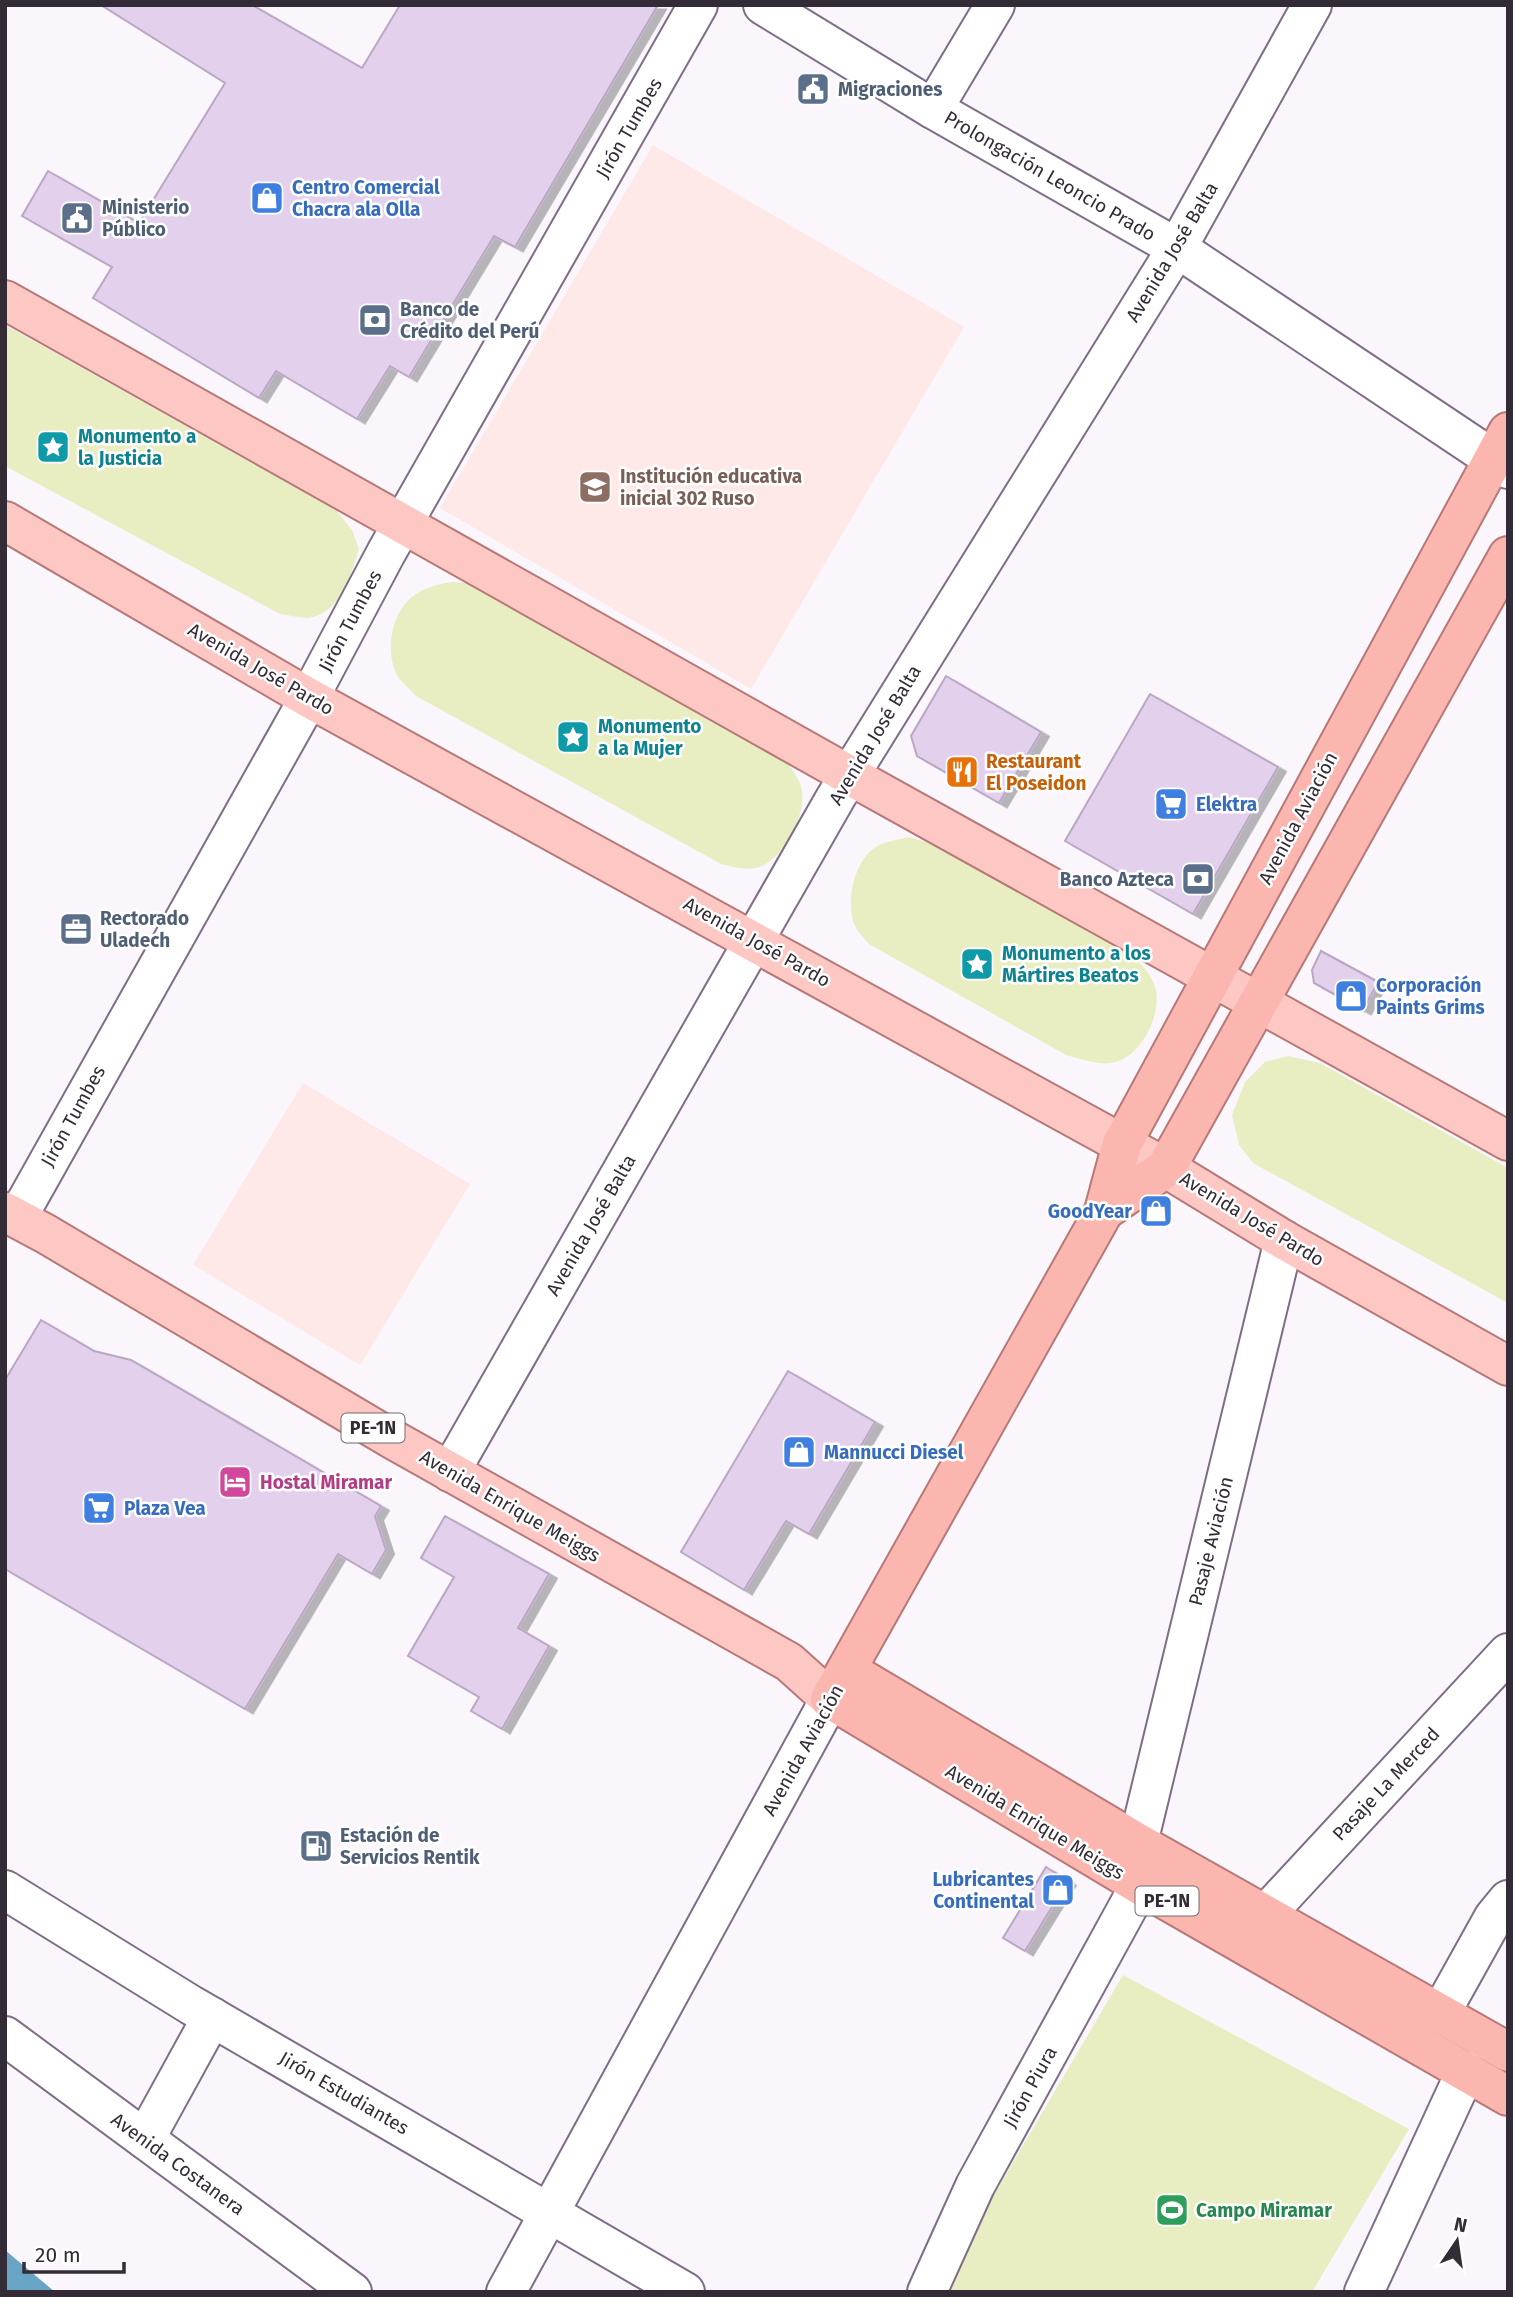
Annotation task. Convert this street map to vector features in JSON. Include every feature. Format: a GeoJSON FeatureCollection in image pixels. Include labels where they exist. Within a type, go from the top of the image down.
{"type":"FeatureCollection","features":[{"type":"Feature","properties":{"kind":"highway","name":"Avenida Aviación"},"geometry":{"type":"LineString","coordinates":[[839,1684],[1104,1211],[1122,1144],[1502,454]]}},
{"type":"Feature","properties":{"kind":"highway","name":"Avenida Aviación"},"geometry":{"type":"LineString","coordinates":[[1104,1211],[1166,1168],[1508,556]]}},
{"type":"Feature","properties":{"kind":"highway","name":"Avenida Enrique Meiggs"},"geometry":{"type":"LineString","coordinates":[[839,1684],[1138,1843],[1508,2052]]}},
{"type":"Feature","properties":{"kind":"highway","name":"Avenida Enrique Meiggs"},"geometry":{"type":"LineString","coordinates":[[839,1684],[1140,1885],[1508,2096]]}},
{"type":"Feature","properties":{"kind":"main road"},"geometry":{"type":"LineString","coordinates":[[5,300],[849,775],[1508,1141]]}},
{"type":"Feature","properties":{"kind":"main road","name":"Avenida José Pardo"},"geometry":{"type":"LineString","coordinates":[[5,522],[309,698],[1166,1168],[1284,1240],[1508,1366]]}},
{"type":"Feature","properties":{"kind":"main road","name":"Avenida Enrique Meiggs"},"geometry":{"type":"LineString","coordinates":[[9,1223],[789,1662],[839,1684]]}},
{"type":"Feature","properties":{"kind":"street","name":"Jirón Tumbes"},"geometry":{"type":"LineString","coordinates":[[9,1223],[309,698],[340,636],[698,5]]}},
{"type":"Feature","properties":{"kind":"street","name":"Prolongación Leoncio Prado"},"geometry":{"type":"LineString","coordinates":[[763,5],[933,109],[1177,248],[1502,454]]}},
{"type":"Feature","properties":{"kind":"street"},"geometry":{"type":"LineString","coordinates":[[933,109],[995,5]]}},
{"type":"Feature","properties":{"kind":"street","name":"Avenida José Balta"},"geometry":{"type":"LineString","coordinates":[[450,1472],[849,775],[1177,248],[1312,5]]}},
{"type":"Feature","properties":{"kind":"street","name":"Pasaje Aviación"},"geometry":{"type":"LineString","coordinates":[[1138,1843],[1284,1240]]}},
{"type":"Feature","properties":{"kind":"street","name":"Pasaje La Merced"},"geometry":{"type":"LineString","coordinates":[[1265,1915],[1508,1653]]}},
{"type":"Feature","properties":{"kind":"street","name":"Avenida Aviación"},"geometry":{"type":"LineString","coordinates":[[506,2292],[839,1684]]}},
{"type":"Feature","properties":{"kind":"street","name":"Jirón Piura"},"geometry":{"type":"LineString","coordinates":[[927,2292],[975,2186],[1140,1885]]}},
{"type":"Feature","properties":{"kind":"street","name":"Jirón Estudiantes"},"geometry":{"type":"LineString","coordinates":[[5,1890],[212,2017],[685,2292]]}},
{"type":"Feature","properties":{"kind":"street"},"geometry":{"type":"LineString","coordinates":[[1440,2014],[1494,1917],[1508,1900]]}},
{"type":"Feature","properties":{"kind":"street"},"geometry":{"type":"LineString","coordinates":[[145,2139],[212,2017]]}},
{"type":"Feature","properties":{"kind":"street","name":"Avenida Costanera"},"geometry":{"type":"LineString","coordinates":[[5,2036],[352,2292]]}},
{"type":"Feature","properties":{"kind":"street"},"geometry":{"type":"LineString","coordinates":[[1364,2292],[1465,2071]]}},
{"type":"Feature","properties":{"kind":"shaded area"},"geometry":{"type":"Polygon","coordinates":[[[653,145],[964,327],[751,689],[440,508],[653,145]]]}},
{"type":"Feature","properties":{"kind":"shaded area"},"geometry":{"type":"Polygon","coordinates":[[[303,1083],[470,1184],[360,1365],[193,1265],[303,1083]]]}},
{"type":"Feature","properties":{"kind":"green space"},"geometry":{"type":"Polygon","coordinates":[[[5,325],[336,510],[352,530],[359,549],[348,581],[336,601],[319,615],[308,618],[280,614],[5,466],[5,325]]]}},
{"type":"Feature","properties":{"kind":"green space"},"geometry":{"type":"Polygon","coordinates":[[[452,582],[470,583],[783,758],[799,782],[802,801],[791,836],[776,856],[768,863],[754,868],[721,864],[416,696],[399,678],[393,665],[391,643],[396,620],[401,610],[416,594],[433,586],[452,582]]]}},
{"type":"Feature","properties":{"kind":"green space"},"geometry":{"type":"Polygon","coordinates":[[[910,837],[929,843],[1133,956],[1151,978],[1157,997],[1148,1032],[1134,1051],[1125,1058],[1109,1063],[1090,1062],[1066,1055],[869,944],[856,927],[851,912],[857,873],[866,855],[877,846],[910,837]]]}},
{"type":"Feature","properties":{"kind":"green space"},"geometry":{"type":"Polygon","coordinates":[[[1288,1056],[1320,1063],[1508,1168],[1508,1303],[1253,1163],[1239,1145],[1232,1115],[1245,1082],[1265,1062],[1288,1056]]]}},
{"type":"Feature","properties":{"kind":"green space","name":"Campo Miramar"},"geometry":{"type":"Polygon","coordinates":[[[1123,1975],[1409,2129],[1312,2292],[937,2292],[1123,1975]]]}},
{"type":"Feature","properties":{"kind":"water"},"geometry":{"type":"Polygon","coordinates":[[[5,2250],[55,2292],[5,2292],[5,2250]]]}},
{"type":"Feature","properties":{"kind":"building","name":"Centro Comercial Chacra ala Olla"},"geometry":{"type":"Polygon","coordinates":[[[101,5],[252,5],[362,68],[400,5],[658,5],[515,247],[494,236],[409,377],[390,366],[357,419],[276,371],[259,398],[93,298],[112,267],[22,216],[48,171],[139,223],[225,83],[101,5]]]}},
{"type":"Feature","properties":{"kind":"building"},"geometry":{"type":"Polygon","coordinates":[[[946,676],[1041,732],[999,803],[917,756],[911,736],[946,676]]]}},
{"type":"Feature","properties":{"kind":"building","name":"Elektra"},"geometry":{"type":"Polygon","coordinates":[[[1150,694],[1278,767],[1193,914],[1065,841],[1150,694]]]}},
{"type":"Feature","properties":{"kind":"building"},"geometry":{"type":"Polygon","coordinates":[[[1321,951],[1378,982],[1363,1010],[1314,983],[1312,970],[1321,951]]]}},
{"type":"Feature","properties":{"kind":"building","name":"Plaza Vea"},"geometry":{"type":"Polygon","coordinates":[[[41,1320],[94,1351],[131,1360],[381,1506],[375,1516],[386,1550],[372,1574],[338,1554],[245,1709],[5,1569],[5,1380],[41,1320]]]}},
{"type":"Feature","properties":{"kind":"building"},"geometry":{"type":"Polygon","coordinates":[[[788,1371],[875,1422],[809,1534],[786,1521],[744,1590],[681,1552],[788,1371]]]}},
{"type":"Feature","properties":{"kind":"building"},"geometry":{"type":"Polygon","coordinates":[[[445,1516],[549,1574],[518,1628],[549,1646],[502,1729],[471,1711],[479,1697],[408,1656],[454,1577],[421,1558],[445,1516]]]}},
{"type":"Feature","properties":{"kind":"building"},"geometry":{"type":"Polygon","coordinates":[[[1046,1867],[1068,1881],[1025,1951],[1003,1938],[1046,1867]]]}},
{"type":"Feature","properties":{"kind":"place","name":"Migraciones"},"geometry":{"type":"Point","coordinates":[813,89]}},
{"type":"Feature","properties":{"kind":"place","name":"Centro Comercial Chacra ala Olla"},"geometry":{"type":"Point","coordinates":[267,198]}},
{"type":"Feature","properties":{"kind":"place","name":"Ministerio Público"},"geometry":{"type":"Point","coordinates":[77,218]}},
{"type":"Feature","properties":{"kind":"place","name":"Banco de Crédito del Perú"},"geometry":{"type":"Point","coordinates":[375,320]}},
{"type":"Feature","properties":{"kind":"place","name":"Monumento a la Justicia"},"geometry":{"type":"Point","coordinates":[53,447]}},
{"type":"Feature","properties":{"kind":"place","name":"Institución educativa inicial 302 Ruso"},"geometry":{"type":"Point","coordinates":[595,487]}},
{"type":"Feature","properties":{"kind":"place","name":"Monumento a la Mujer"},"geometry":{"type":"Point","coordinates":[573,737]}},
{"type":"Feature","properties":{"kind":"place","name":"Restaurant El Poseidon"},"geometry":{"type":"Point","coordinates":[962,772]}},
{"type":"Feature","properties":{"kind":"place","name":"Elektra"},"geometry":{"type":"Point","coordinates":[1171,804]}},
{"type":"Feature","properties":{"kind":"place","name":"Banco Azteca"},"geometry":{"type":"Point","coordinates":[1198,879]}},
{"type":"Feature","properties":{"kind":"place","name":"Rectorado Uladech"},"geometry":{"type":"Point","coordinates":[76,929]}},
{"type":"Feature","properties":{"kind":"place","name":"Monumento a los Mártires Beatos"},"geometry":{"type":"Point","coordinates":[977,964]}},
{"type":"Feature","properties":{"kind":"place","name":"Corporación Paints Grims"},"geometry":{"type":"Point","coordinates":[1351,996]}},
{"type":"Feature","properties":{"kind":"place","name":"GoodYear"},"geometry":{"type":"Point","coordinates":[1156,1211]}},
{"type":"Feature","properties":{"kind":"place","name":"Mannucci Diesel"},"geometry":{"type":"Point","coordinates":[799,1452]}},
{"type":"Feature","properties":{"kind":"place","name":"Hostal Miramar"},"geometry":{"type":"Point","coordinates":[235,1482]}},
{"type":"Feature","properties":{"kind":"place","name":"Plaza Vea"},"geometry":{"type":"Point","coordinates":[99,1508]}},
{"type":"Feature","properties":{"kind":"place","name":"Estación de Servicios Rentik"},"geometry":{"type":"Point","coordinates":[316,1846]}},
{"type":"Feature","properties":{"kind":"place","name":"Lubricantes Continental"},"geometry":{"type":"Point","coordinates":[1058,1890]}},
{"type":"Feature","properties":{"kind":"place","name":"Campo Miramar"},"geometry":{"type":"Point","coordinates":[1172,2210]}}]}
